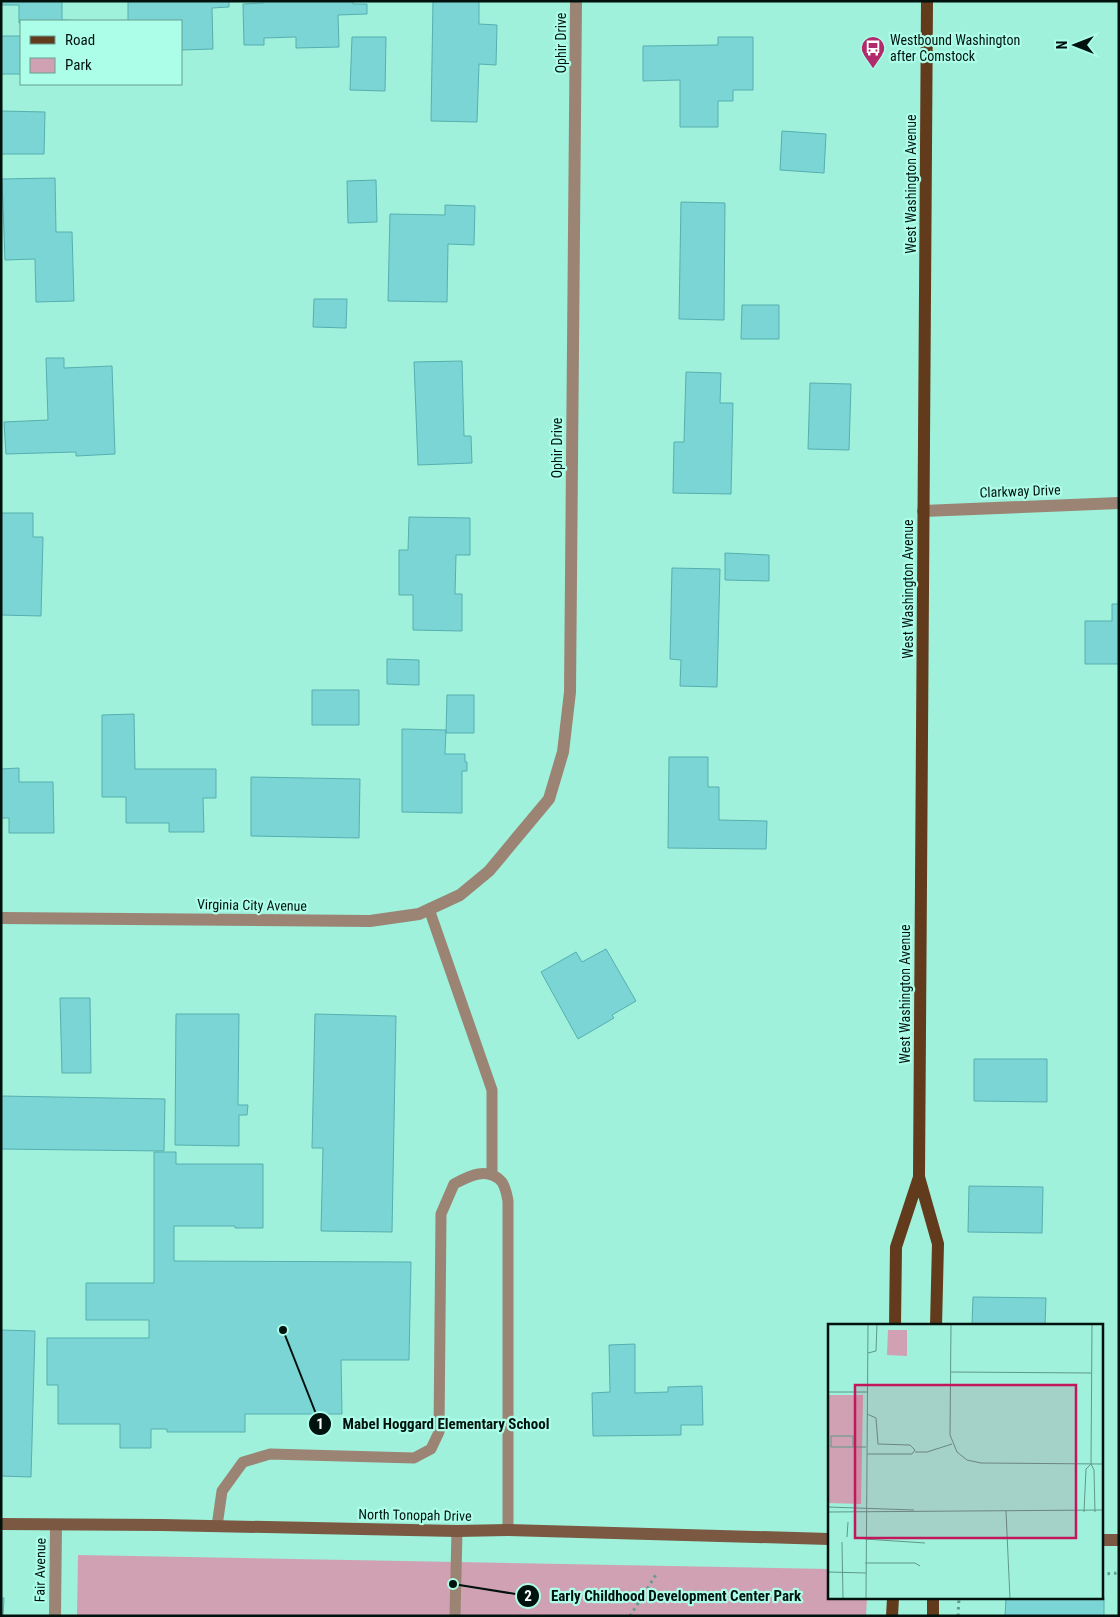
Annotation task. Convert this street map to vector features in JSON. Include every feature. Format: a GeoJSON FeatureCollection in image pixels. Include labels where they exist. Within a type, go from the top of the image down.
{"type":"FeatureCollection","features":[{"type":"Feature","properties":{"kind":"main road","name":"West Washington Avenue"},"geometry":{"type":"LineString","coordinates":[[927,1],[919,1178],[938,1244],[936,1324]]}},
{"type":"Feature","properties":{"kind":"main road","name":"West Washington Avenue"},"geometry":{"type":"LineString","coordinates":[[896,1324],[896,1247],[919,1178]]}},
{"type":"Feature","properties":{"kind":"main road"},"geometry":{"type":"LineString","coordinates":[[892,1616],[893,1600]]}},
{"type":"Feature","properties":{"kind":"main road"},"geometry":{"type":"LineString","coordinates":[[933,1600],[933,1616]]}},
{"type":"Feature","properties":{"kind":"street","name":"Ophir Drive"},"geometry":{"type":"LineString","coordinates":[[489,871],[549,799],[563,752],[570,692],[576,1]]}},
{"type":"Feature","properties":{"kind":"street","name":"Clarkway Drive"},"geometry":{"type":"LineString","coordinates":[[923,510],[1119,503]]}},
{"type":"Feature","properties":{"kind":"street","name":"Virginia City Avenue"},"geometry":{"type":"LineString","coordinates":[[1,918],[370,922],[419,914],[460,895],[489,871]]}},
{"type":"Feature","properties":{"kind":"street","name":"North Tonopah Drive"},"geometry":{"type":"LineString","coordinates":[[1,1524],[457,1531],[508,1530],[828,1539]]}},
{"type":"Feature","properties":{"kind":"street","name":"Fair Avenue"},"geometry":{"type":"LineString","coordinates":[[55,1616],[56,1525]]}},
{"type":"Feature","properties":{"kind":"street"},"geometry":{"type":"LineString","coordinates":[[1102,1540],[1119,1540]]}},
{"type":"Feature","properties":{"kind":"lane"},"geometry":{"type":"LineString","coordinates":[[429,909],[492,1090],[492,1174]]}},
{"type":"Feature","properties":{"kind":"lane"},"geometry":{"type":"LineString","coordinates":[[217,1526],[222,1491],[242,1462],[270,1454],[414,1458],[431,1449],[438,1432],[441,1214],[454,1184],[475,1174],[492,1174],[503,1183],[508,1201],[508,1530]]}},
{"type":"Feature","properties":{"kind":"lane"},"geometry":{"type":"LineString","coordinates":[[455,1616],[457,1531]]}},
{"type":"Feature","properties":{"kind":"path"},"geometry":{"type":"LineString","coordinates":[[630,1616],[657,1573]]}},
{"type":"Feature","properties":{"kind":"path"},"geometry":{"type":"LineString","coordinates":[[1102,1574],[1119,1573]]}},
{"type":"Feature","properties":{"kind":"path"},"geometry":{"type":"LineString","coordinates":[[958,1616],[959,1600]]}},
{"type":"Feature","properties":{"kind":"green space"},"geometry":{"type":"Polygon","coordinates":[[[78,1555],[828,1569],[828,1600],[867,1600],[866,1616],[77,1616],[78,1555]]]}},
{"type":"Feature","properties":{"kind":"building"},"geometry":{"type":"Polygon","coordinates":[[[1,1],[62,1],[62,20],[20,20],[19,23],[19,5],[1,5],[1,1]]]}},
{"type":"Feature","properties":{"kind":"building"},"geometry":{"type":"Polygon","coordinates":[[[128,1],[229,1],[229,7],[212,8],[213,49],[182,50],[182,20],[128,20],[128,1]]]}},
{"type":"Feature","properties":{"kind":"building"},"geometry":{"type":"Polygon","coordinates":[[[263,1],[353,1],[353,4],[367,4],[367,14],[338,15],[339,47],[296,48],[296,37],[264,38],[264,45],[244,45],[243,4],[263,3],[263,1]]]}},
{"type":"Feature","properties":{"kind":"building"},"geometry":{"type":"Polygon","coordinates":[[[433,1],[479,1],[479,24],[497,25],[496,65],[479,64],[477,122],[431,121],[433,1]]]}},
{"type":"Feature","properties":{"kind":"building"},"geometry":{"type":"Polygon","coordinates":[[[1,36],[20,36],[20,74],[1,74],[1,36]]]}},
{"type":"Feature","properties":{"kind":"building"},"geometry":{"type":"Polygon","coordinates":[[[352,37],[386,37],[385,91],[350,90],[352,37]]]}},
{"type":"Feature","properties":{"kind":"building"},"geometry":{"type":"Polygon","coordinates":[[[718,37],[753,37],[753,90],[733,90],[733,101],[718,101],[718,127],[680,127],[680,80],[643,81],[643,46],[718,45],[718,37]]]}},
{"type":"Feature","properties":{"kind":"building"},"geometry":{"type":"Polygon","coordinates":[[[1,111],[45,112],[44,154],[1,154],[1,111]]]}},
{"type":"Feature","properties":{"kind":"building"},"geometry":{"type":"Polygon","coordinates":[[[782,131],[826,134],[824,173],[780,170],[782,131]]]}},
{"type":"Feature","properties":{"kind":"building"},"geometry":{"type":"Polygon","coordinates":[[[55,178],[56,232],[72,232],[74,301],[36,302],[35,259],[5,260],[2,179],[55,178]]]}},
{"type":"Feature","properties":{"kind":"building"},"geometry":{"type":"Polygon","coordinates":[[[376,180],[377,222],[348,223],[347,181],[376,180]]]}},
{"type":"Feature","properties":{"kind":"building"},"geometry":{"type":"Polygon","coordinates":[[[681,202],[725,203],[724,320],[679,319],[681,202]]]}},
{"type":"Feature","properties":{"kind":"building"},"geometry":{"type":"Polygon","coordinates":[[[445,205],[475,206],[474,245],[448,244],[447,302],[388,301],[390,214],[445,215],[445,205]]]}},
{"type":"Feature","properties":{"kind":"building"},"geometry":{"type":"Polygon","coordinates":[[[314,299],[347,299],[346,328],[313,327],[314,299]]]}},
{"type":"Feature","properties":{"kind":"building"},"geometry":{"type":"Polygon","coordinates":[[[742,305],[779,305],[779,339],[741,339],[742,305]]]}},
{"type":"Feature","properties":{"kind":"building"},"geometry":{"type":"Polygon","coordinates":[[[46,358],[64,358],[64,368],[112,366],[115,454],[76,456],[76,452],[6,454],[4,422],[48,420],[46,358]]]}},
{"type":"Feature","properties":{"kind":"building"},"geometry":{"type":"Polygon","coordinates":[[[462,361],[464,436],[471,436],[472,463],[418,465],[414,362],[462,361]]]}},
{"type":"Feature","properties":{"kind":"building"},"geometry":{"type":"Polygon","coordinates":[[[686,372],[721,373],[720,403],[733,403],[731,494],[673,493],[674,442],[684,442],[686,372]]]}},
{"type":"Feature","properties":{"kind":"building"},"geometry":{"type":"Polygon","coordinates":[[[810,383],[851,384],[849,450],[808,449],[810,383]]]}},
{"type":"Feature","properties":{"kind":"building"},"geometry":{"type":"Polygon","coordinates":[[[1,513],[33,513],[33,537],[43,537],[41,616],[1,615],[1,513]]]}},
{"type":"Feature","properties":{"kind":"building"},"geometry":{"type":"Polygon","coordinates":[[[409,517],[470,518],[470,555],[456,555],[455,594],[462,594],[462,631],[413,630],[413,595],[399,595],[399,550],[408,550],[409,517]]]}},
{"type":"Feature","properties":{"kind":"building"},"geometry":{"type":"Polygon","coordinates":[[[725,553],[769,555],[769,581],[725,580],[725,553]]]}},
{"type":"Feature","properties":{"kind":"building"},"geometry":{"type":"Polygon","coordinates":[[[672,568],[720,569],[717,687],[680,686],[681,660],[670,659],[672,568]]]}},
{"type":"Feature","properties":{"kind":"building"},"geometry":{"type":"Polygon","coordinates":[[[1112,604],[1119,604],[1119,664],[1085,664],[1085,621],[1112,621],[1112,604]]]}},
{"type":"Feature","properties":{"kind":"building"},"geometry":{"type":"Polygon","coordinates":[[[387,659],[419,660],[419,685],[387,684],[387,659]]]}},
{"type":"Feature","properties":{"kind":"building"},"geometry":{"type":"Polygon","coordinates":[[[312,690],[359,690],[359,725],[312,725],[312,690]]]}},
{"type":"Feature","properties":{"kind":"building"},"geometry":{"type":"Polygon","coordinates":[[[447,695],[474,695],[474,733],[446,733],[447,695]]]}},
{"type":"Feature","properties":{"kind":"building"},"geometry":{"type":"Polygon","coordinates":[[[134,714],[135,769],[216,769],[216,798],[203,798],[204,832],[169,832],[169,823],[126,823],[126,797],[102,797],[102,715],[134,714]]]}},
{"type":"Feature","properties":{"kind":"building"},"geometry":{"type":"Polygon","coordinates":[[[402,729],[446,730],[445,754],[465,754],[467,771],[462,771],[462,813],[402,812],[402,729]]]}},
{"type":"Feature","properties":{"kind":"building"},"geometry":{"type":"Polygon","coordinates":[[[669,757],[708,757],[708,787],[719,787],[719,820],[767,821],[766,849],[668,848],[669,757]]]}},
{"type":"Feature","properties":{"kind":"building"},"geometry":{"type":"Polygon","coordinates":[[[19,768],[19,782],[53,782],[54,833],[9,833],[9,818],[1,818],[1,769],[19,768]]]}},
{"type":"Feature","properties":{"kind":"building"},"geometry":{"type":"Polygon","coordinates":[[[251,777],[360,779],[359,838],[251,836],[251,777]]]}},
{"type":"Feature","properties":{"kind":"building"},"geometry":{"type":"Polygon","coordinates":[[[606,949],[636,1001],[612,1015],[614,1018],[578,1039],[541,972],[576,952],[582,962],[606,949]]]}},
{"type":"Feature","properties":{"kind":"building"},"geometry":{"type":"Polygon","coordinates":[[[60,998],[90,998],[91,1073],[62,1073],[60,998]]]}},
{"type":"Feature","properties":{"kind":"building"},"geometry":{"type":"Polygon","coordinates":[[[176,1014],[239,1014],[238,1105],[248,1105],[247,1115],[239,1115],[239,1146],[175,1145],[176,1014]]]}},
{"type":"Feature","properties":{"kind":"building"},"geometry":{"type":"Polygon","coordinates":[[[315,1014],[396,1016],[392,1232],[321,1231],[323,1148],[312,1148],[315,1014]]]}},
{"type":"Feature","properties":{"kind":"building"},"geometry":{"type":"Polygon","coordinates":[[[974,1059],[1047,1059],[1047,1102],[974,1101],[974,1059]]]}},
{"type":"Feature","properties":{"kind":"building"},"geometry":{"type":"Polygon","coordinates":[[[1,1096],[165,1099],[164,1151],[1,1149],[1,1096]]]}},
{"type":"Feature","properties":{"kind":"building"},"geometry":{"type":"Polygon","coordinates":[[[154,1152],[176,1152],[176,1164],[263,1164],[263,1228],[174,1226],[174,1261],[411,1262],[409,1360],[341,1360],[342,1414],[245,1414],[245,1432],[167,1432],[167,1429],[151,1429],[151,1448],[120,1448],[120,1424],[58,1424],[58,1385],[47,1385],[47,1338],[149,1338],[149,1320],[86,1320],[86,1283],[154,1283],[154,1152]]]}},
{"type":"Feature","properties":{"kind":"building"},"geometry":{"type":"Polygon","coordinates":[[[969,1186],[1043,1187],[1042,1233],[968,1232],[969,1186]]]}},
{"type":"Feature","properties":{"kind":"building"},"geometry":{"type":"Polygon","coordinates":[[[973,1297],[1046,1298],[1045,1324],[972,1324],[973,1297]]]}},
{"type":"Feature","properties":{"kind":"building"},"geometry":{"type":"Polygon","coordinates":[[[1,1330],[35,1331],[31,1477],[1,1476],[1,1330]]]}},
{"type":"Feature","properties":{"kind":"building"},"geometry":{"type":"Polygon","coordinates":[[[635,1344],[635,1393],[668,1392],[668,1387],[702,1386],[703,1425],[681,1425],[681,1435],[593,1436],[592,1393],[610,1392],[609,1345],[635,1344]]]}},
{"type":"Feature","properties":{"kind":"building"},"geometry":{"type":"Polygon","coordinates":[[[1102,1597],[1104,1597],[1104,1616],[1005,1616],[1006,1600],[1102,1600],[1102,1597]]]}},
{"type":"Feature","properties":{"kind":"building"},"geometry":{"type":"Polygon","coordinates":[[[1,1598],[4,1598],[3,1616],[1,1616],[1,1598]]]}},
{"type":"Feature","properties":{"kind":"place","name":"Westbound Washington after Comstock"},"geometry":{"type":"Point","coordinates":[873,69]}},
{"type":"Feature","properties":{"kind":"place","name":"Mabel Hoggard Elementary School"},"geometry":{"type":"Point","coordinates":[283,1330]}},
{"type":"Feature","properties":{"kind":"place","name":"Early Childhood Development Center Park"},"geometry":{"type":"Point","coordinates":[453,1584]}}]}
